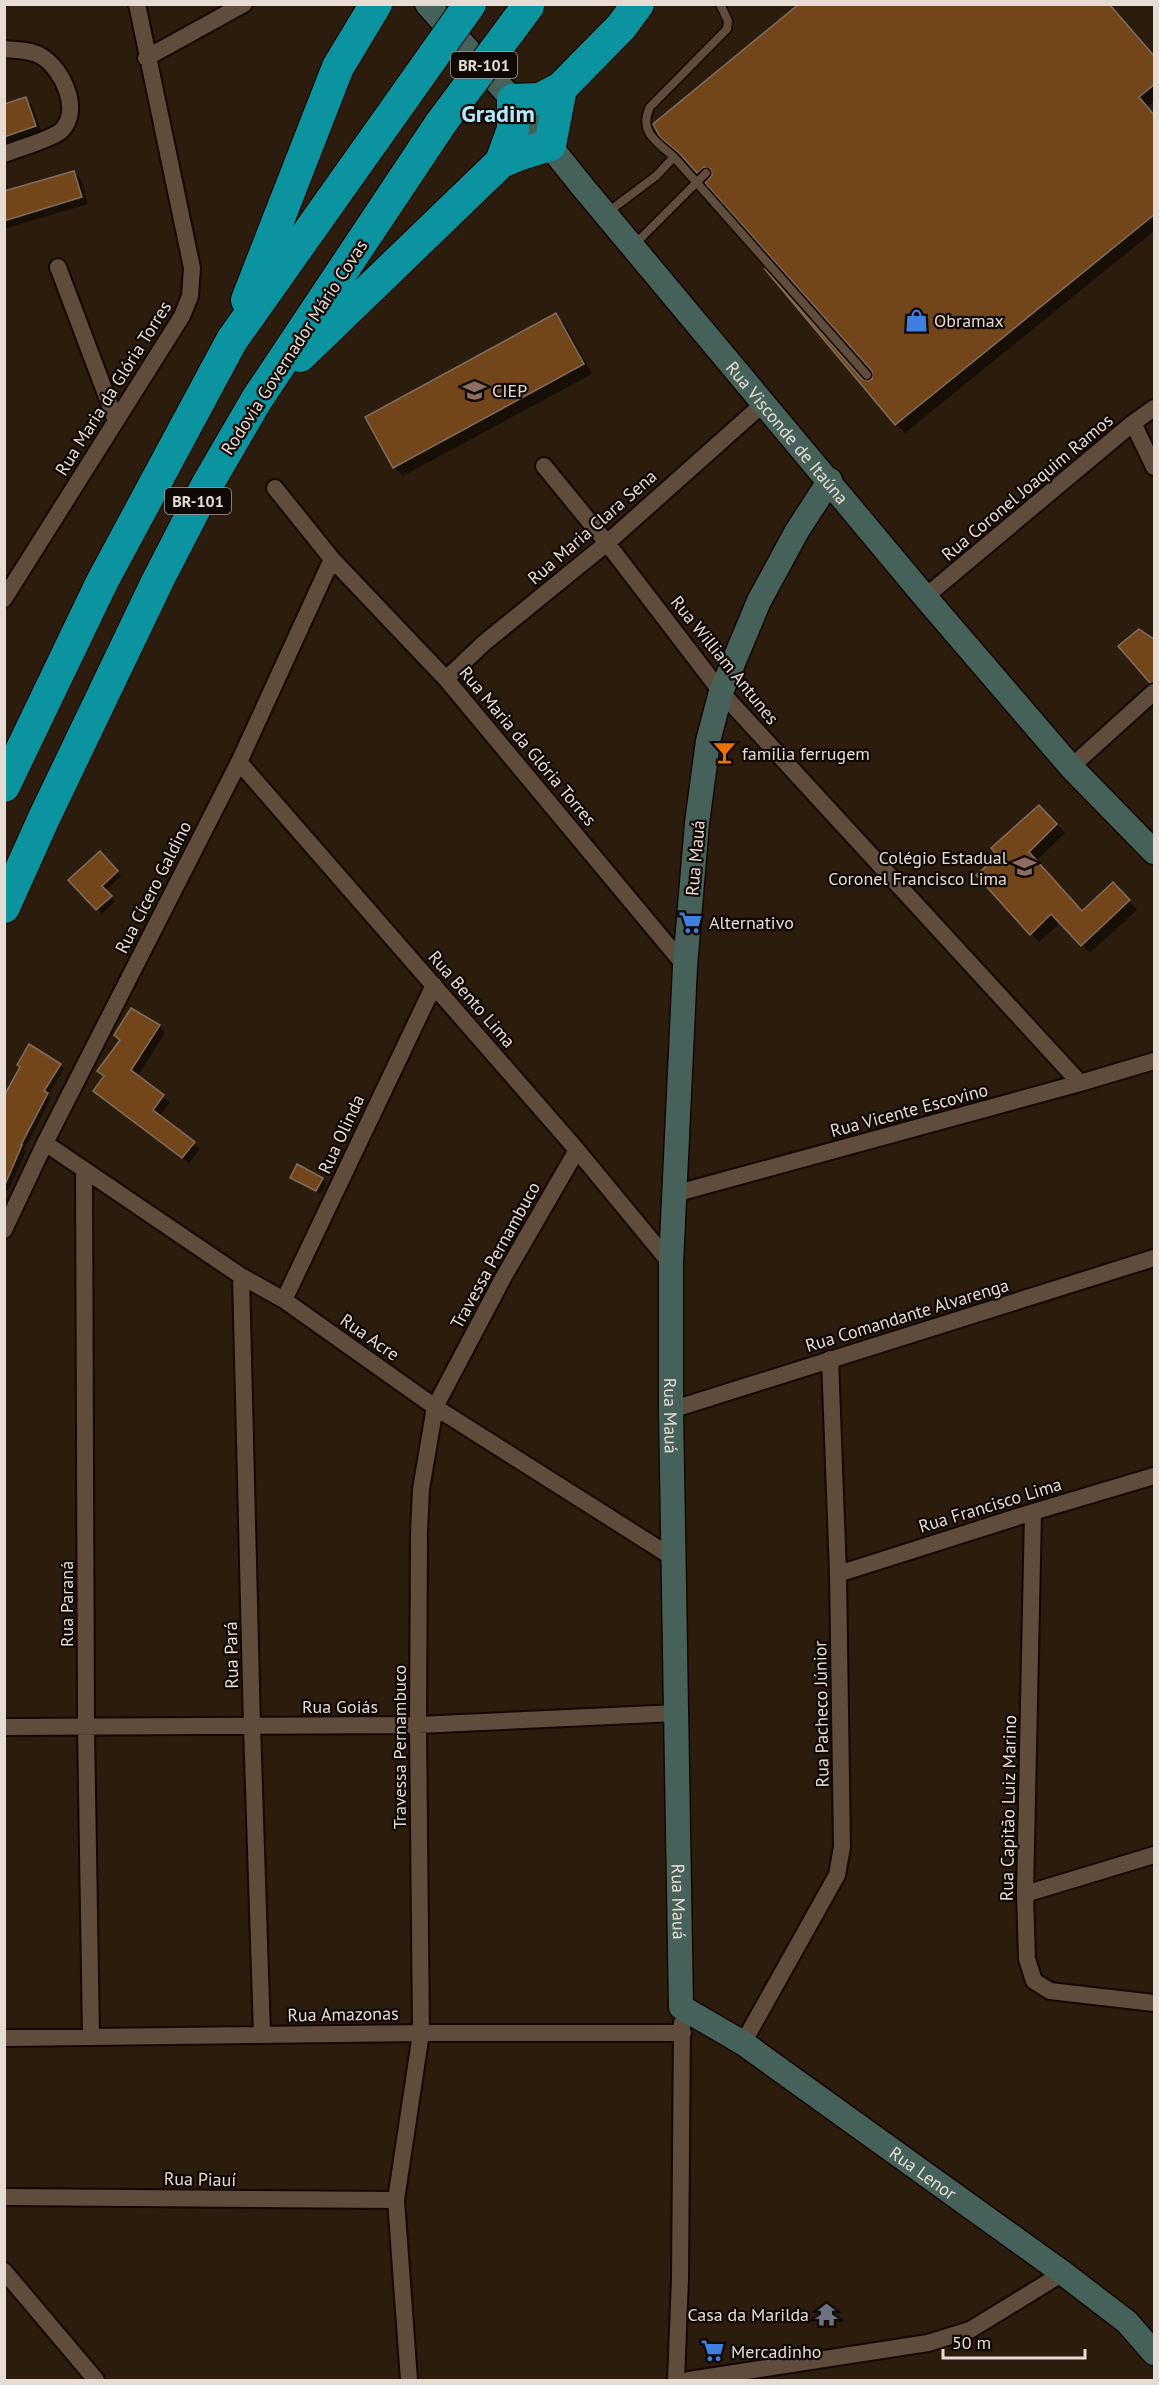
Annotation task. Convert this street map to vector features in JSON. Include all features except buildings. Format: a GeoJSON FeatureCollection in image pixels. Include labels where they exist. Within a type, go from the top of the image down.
{"type":"FeatureCollection","features":[{"type":"Feature","properties":{"kind":"highway"},"geometry":{"type":"LineString","coordinates":[[232,340],[273,228],[338,67],[376,4]]}},
{"type":"Feature","properties":{"kind":"highway","name":"BR-101"},"geometry":{"type":"LineString","coordinates":[[4,786],[102,582],[232,340],[470,4]]}},
{"type":"Feature","properties":{"kind":"highway"},"geometry":{"type":"LineString","coordinates":[[501,162],[513,129],[513,100],[540,99],[561,88],[621,27],[639,4]]}},
{"type":"Feature","properties":{"kind":"highway","name":"Rodovia Governador Mário Covas"},"geometry":{"type":"LineString","coordinates":[[4,907],[158,580],[207,485],[257,399],[441,123],[529,5]]}},
{"type":"Feature","properties":{"kind":"highway"},"geometry":{"type":"LineString","coordinates":[[257,399],[501,162],[521,153],[549,145],[561,88]]}},
{"type":"Feature","properties":{"kind":"street","name":"Rua Maria da Glória Torres"},"geometry":{"type":"LineString","coordinates":[[6,591],[183,316],[190,296],[192,268],[146,58],[137,4]]}},
{"type":"Feature","properties":{"kind":"street"},"geometry":{"type":"LineString","coordinates":[[146,58],[244,4]]}},
{"type":"Feature","properties":{"kind":"street","name":"Rua Visconde de Itaúna"},"geometry":{"type":"LineString","coordinates":[[426,4],[513,100],[763,404],[830,480],[925,597],[1071,767],[1155,852]]}},
{"type":"Feature","properties":{"kind":"street"},"geometry":{"type":"LineString","coordinates":[[4,49],[39,54],[52,64],[71,99],[70,118],[60,132],[4,154]]}},
{"type":"Feature","properties":{"kind":"street"},"geometry":{"type":"LineString","coordinates":[[58,267],[116,421]]}},
{"type":"Feature","properties":{"kind":"street","name":"Rua Maria Clara Sena"},"geometry":{"type":"LineString","coordinates":[[446,679],[484,643],[607,543],[763,404]]}},
{"type":"Feature","properties":{"kind":"street","name":"Rua Coronel Joaquim Ramos"},"geometry":{"type":"LineString","coordinates":[[925,597],[1133,423],[1155,408]]}},
{"type":"Feature","properties":{"kind":"street"},"geometry":{"type":"LineString","coordinates":[[1133,423],[1155,467]]}},
{"type":"Feature","properties":{"kind":"street","name":"Rua William Antunes"},"geometry":{"type":"LineString","coordinates":[[544,466],[607,543],[721,692],[1080,1083]]}},
{"type":"Feature","properties":{"kind":"street","name":"Rua Mauá"},"geometry":{"type":"LineString","coordinates":[[676,2380],[680,2279],[683,2033],[671,1410],[671,1264],[685,966],[703,776],[708,741],[721,692],[759,601],[797,531],[830,480]]}},
{"type":"Feature","properties":{"kind":"street","name":"Rua Maria da Glória Torres"},"geometry":{"type":"LineString","coordinates":[[275,488],[332,559],[446,679],[685,966]]}},
{"type":"Feature","properties":{"kind":"street","name":"Rua Cícero Galdino"},"geometry":{"type":"LineString","coordinates":[[4,1230],[45,1143],[238,762],[332,559]]}},
{"type":"Feature","properties":{"kind":"street"},"geometry":{"type":"LineString","coordinates":[[1071,767],[1155,692]]}},
{"type":"Feature","properties":{"kind":"street","name":"Rua Bento Lima"},"geometry":{"type":"LineString","coordinates":[[238,762],[434,984],[577,1150],[671,1264]]}},
{"type":"Feature","properties":{"kind":"street","name":"Rua Olinda"},"geometry":{"type":"LineString","coordinates":[[284,1299],[434,984]]}},
{"type":"Feature","properties":{"kind":"street","name":"Rua Vicente Escovino"},"geometry":{"type":"LineString","coordinates":[[674,1194],[1155,1061]]}},
{"type":"Feature","properties":{"kind":"street","name":"Rua Acre"},"geometry":{"type":"LineString","coordinates":[[45,1143],[241,1276],[284,1299],[435,1407],[675,1559]]}},
{"type":"Feature","properties":{"kind":"street","name":"Travessa Pernambuco"},"geometry":{"type":"LineString","coordinates":[[408,2380],[396,2200],[421,2032],[418,1725],[421,1489],[435,1407],[503,1278],[577,1150]]}},
{"type":"Feature","properties":{"kind":"street","name":"Rua Paraná"},"geometry":{"type":"LineString","coordinates":[[84,1171],[86,1728],[91,2037]]}},
{"type":"Feature","properties":{"kind":"street","name":"Rua Comandante Alvarenga"},"geometry":{"type":"LineString","coordinates":[[671,1410],[1155,1258]]}},
{"type":"Feature","properties":{"kind":"street","name":"Rua Pará"},"geometry":{"type":"LineString","coordinates":[[241,1276],[262,2034]]}},
{"type":"Feature","properties":{"kind":"street","name":"Rua Pacheco Júnior"},"geometry":{"type":"LineString","coordinates":[[743,2043],[837,1875],[842,1847],[838,1574],[830,1359]]}},
{"type":"Feature","properties":{"kind":"street","name":"Rua Francisco Lima"},"geometry":{"type":"LineString","coordinates":[[838,1574],[1155,1476]]}},
{"type":"Feature","properties":{"kind":"street","name":"Rua Capitão Luiz Marino"},"geometry":{"type":"LineString","coordinates":[[1033,1512],[1025,1894],[1027,1959],[1034,1981],[1050,1991],[1155,2003]]}},
{"type":"Feature","properties":{"kind":"street","name":"Rua Goiás"},"geometry":{"type":"LineString","coordinates":[[4,1727],[418,1725],[676,1713]]}},
{"type":"Feature","properties":{"kind":"street"},"geometry":{"type":"LineString","coordinates":[[1025,1894],[1155,1855]]}},
{"type":"Feature","properties":{"kind":"street","name":"Rua Lenor"},"geometry":{"type":"LineString","coordinates":[[681,2007],[743,2043],[1063,2273],[1127,2322],[1155,2353]]}},
{"type":"Feature","properties":{"kind":"street","name":"Rua Amazonas"},"geometry":{"type":"LineString","coordinates":[[4,2038],[421,2032],[683,2033]]}},
{"type":"Feature","properties":{"kind":"street","name":"Rua Piauí"},"geometry":{"type":"LineString","coordinates":[[4,2197],[396,2200]]}},
{"type":"Feature","properties":{"kind":"street"},"geometry":{"type":"LineString","coordinates":[[4,2271],[96,2380]]}},
{"type":"Feature","properties":{"kind":"street"},"geometry":{"type":"LineString","coordinates":[[689,2380],[928,2343],[970,2330],[1063,2273]]}},
{"type":"Feature","properties":{"kind":"lane"},"geometry":{"type":"LineString","coordinates":[[720,4],[728,21],[727,29],[650,107],[644,118],[645,126],[654,139],[674,157],[867,375]]}},
{"type":"Feature","properties":{"kind":"lane"},"geometry":{"type":"LineString","coordinates":[[606,214],[656,176],[674,157]]}},
{"type":"Feature","properties":{"kind":"lane"},"geometry":{"type":"LineString","coordinates":[[632,247],[706,173]]}},
{"type":"Feature","properties":{"kind":"place","name":"Obramax"},"geometry":{"type":"Point","coordinates":[916,320]}},
{"type":"Feature","properties":{"kind":"place","name":"CIEP"},"geometry":{"type":"Point","coordinates":[474,390]}},
{"type":"Feature","properties":{"kind":"place","name":"familia ferrugem"},"geometry":{"type":"Point","coordinates":[724,753]}},
{"type":"Feature","properties":{"kind":"place","name":"Colégio Estadual Coronel Francisco Lima"},"geometry":{"type":"Point","coordinates":[1025,867]}},
{"type":"Feature","properties":{"kind":"place","name":"Alternativo"},"geometry":{"type":"Point","coordinates":[691,922]}},
{"type":"Feature","properties":{"kind":"place","name":"Casa da Marilda"},"geometry":{"type":"Point","coordinates":[827,2314]}},
{"type":"Feature","properties":{"kind":"place","name":"Mercadinho"},"geometry":{"type":"Point","coordinates":[713,2351]}},
{"type":"Feature","properties":{"kind":"district","name":"Gradim"},"geometry":{"type":"Point","coordinates":[498,113]}}]}
